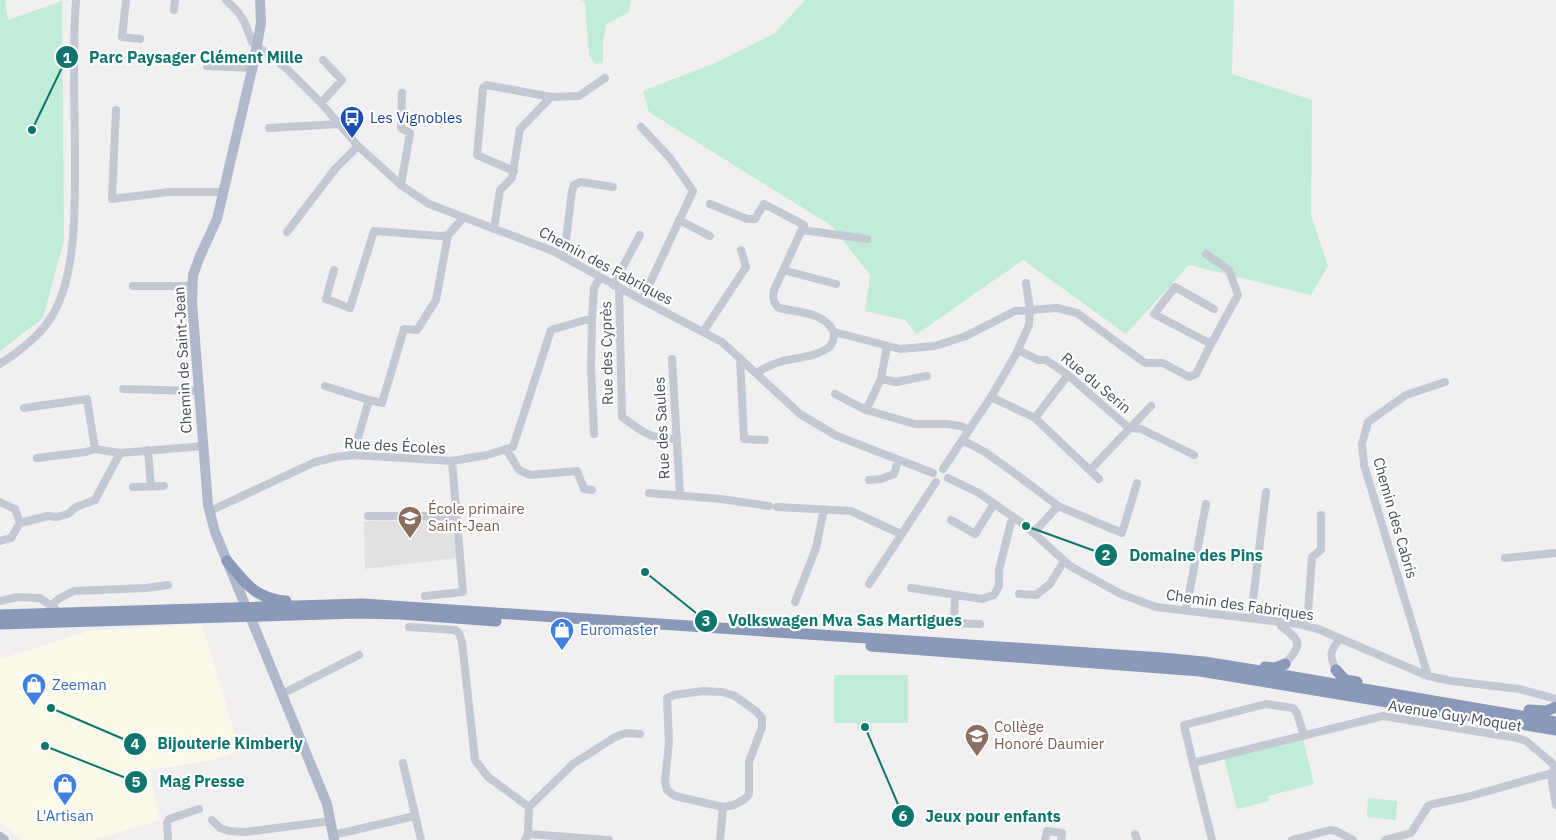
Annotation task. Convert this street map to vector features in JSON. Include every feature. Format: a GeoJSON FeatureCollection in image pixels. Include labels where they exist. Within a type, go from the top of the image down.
{"type":"FeatureCollection","features":[{"type":"Feature","properties":{"kind":"highway"},"geometry":{"type":"LineString","coordinates":[[227,561],[254,592],[263,597],[281,600],[1142,656],[1204,662],[1424,699],[1540,712],[1556,707]]}},
{"type":"Feature","properties":{"kind":"highway"},"geometry":{"type":"LineString","coordinates":[[0,614],[363,604]]}},
{"type":"Feature","properties":{"kind":"highway"},"geometry":{"type":"LineString","coordinates":[[0,624],[356,613],[401,614],[1141,665],[1250,678],[1556,730]]}},
{"type":"Feature","properties":{"kind":"highway"},"geometry":{"type":"LineString","coordinates":[[0,630],[108,625],[146,620]]}},
{"type":"Feature","properties":{"kind":"highway"},"geometry":{"type":"LineString","coordinates":[[1204,662],[1218,661],[1276,668],[1285,664]]}},
{"type":"Feature","properties":{"kind":"highway"},"geometry":{"type":"LineString","coordinates":[[1336,670],[1345,680],[1371,685],[1409,697]]}},
{"type":"Feature","properties":{"kind":"highway"},"geometry":{"type":"LineString","coordinates":[[1424,699],[1556,722]]}},
{"type":"Feature","properties":{"kind":"main road","name":"Chemin de Saint-Jean"},"geometry":{"type":"LineString","coordinates":[[244,602],[215,532],[210,511],[192,302],[193,275],[217,219],[257,46],[261,23],[260,0]]}},
{"type":"Feature","properties":{"kind":"main road"},"geometry":{"type":"LineString","coordinates":[[252,622],[327,804],[334,838]]}},
{"type":"Feature","properties":{"kind":"main road"},"geometry":{"type":"LineString","coordinates":[[0,837],[4,840]]}},
{"type":"Feature","properties":{"kind":"street"},"geometry":{"type":"LineString","coordinates":[[0,364],[31,339],[50,318],[60,298],[68,271],[74,230],[76,0]]}},
{"type":"Feature","properties":{"kind":"street"},"geometry":{"type":"LineString","coordinates":[[126,0],[122,37],[140,39]]}},
{"type":"Feature","properties":{"kind":"street"},"geometry":{"type":"LineString","coordinates":[[174,10],[175,0]]}},
{"type":"Feature","properties":{"kind":"street"},"geometry":{"type":"LineString","coordinates":[[226,0],[242,18],[252,42],[257,46]]}},
{"type":"Feature","properties":{"kind":"street","name":"Chemin des Fabriques"},"geometry":{"type":"LineString","coordinates":[[257,46],[287,69],[358,146],[401,185],[429,204],[535,243],[564,257],[722,342],[800,414],[837,436],[933,473]]}},
{"type":"Feature","properties":{"kind":"street"},"geometry":{"type":"LineString","coordinates":[[320,103],[342,80],[323,60]]}},
{"type":"Feature","properties":{"kind":"street"},"geometry":{"type":"LineString","coordinates":[[206,66],[251,68]]}},
{"type":"Feature","properties":{"kind":"street"},"geometry":{"type":"LineString","coordinates":[[514,170],[477,155],[483,88],[487,85],[550,97],[579,96],[605,78]]}},
{"type":"Feature","properties":{"kind":"street"},"geometry":{"type":"LineString","coordinates":[[401,185],[410,133],[401,128],[402,93]]}},
{"type":"Feature","properties":{"kind":"street"},"geometry":{"type":"LineString","coordinates":[[494,228],[500,190],[512,178],[520,129],[550,97]]}},
{"type":"Feature","properties":{"kind":"street"},"geometry":{"type":"LineString","coordinates":[[116,110],[112,199],[169,192],[223,192]]}},
{"type":"Feature","properties":{"kind":"street"},"geometry":{"type":"LineString","coordinates":[[269,128],[339,124]]}},
{"type":"Feature","properties":{"kind":"street"},"geometry":{"type":"LineString","coordinates":[[642,127],[670,158],[693,191],[642,300]]}},
{"type":"Feature","properties":{"kind":"street"},"geometry":{"type":"LineString","coordinates":[[286,232],[335,168],[358,146]]}},
{"type":"Feature","properties":{"kind":"street"},"geometry":{"type":"LineString","coordinates":[[564,257],[574,185],[581,182],[613,187]]}},
{"type":"Feature","properties":{"kind":"street"},"geometry":{"type":"LineString","coordinates":[[710,204],[747,219],[755,219],[764,204],[803,227],[867,239]]}},
{"type":"Feature","properties":{"kind":"street"},"geometry":{"type":"LineString","coordinates":[[325,386],[382,403],[404,328],[417,330],[436,300],[448,235],[463,218]]}},
{"type":"Feature","properties":{"kind":"street"},"geometry":{"type":"LineString","coordinates":[[679,220],[710,236]]}},
{"type":"Feature","properties":{"kind":"street"},"geometry":{"type":"LineString","coordinates":[[803,227],[772,297],[775,305],[779,308],[815,316],[825,321],[834,332],[900,349],[935,346],[966,336],[1015,311],[1057,308],[1077,313],[1145,363],[1163,363],[1190,377],[1196,374],[1238,295],[1229,270],[1206,254]]}},
{"type":"Feature","properties":{"kind":"street"},"geometry":{"type":"LineString","coordinates":[[334,270],[326,299],[350,308],[374,231],[448,235]]}},
{"type":"Feature","properties":{"kind":"street"},"geometry":{"type":"LineString","coordinates":[[616,286],[640,235]]}},
{"type":"Feature","properties":{"kind":"street"},"geometry":{"type":"LineString","coordinates":[[703,332],[746,267],[741,250]]}},
{"type":"Feature","properties":{"kind":"street"},"geometry":{"type":"LineString","coordinates":[[784,270],[836,284]]}},
{"type":"Feature","properties":{"kind":"street"},"geometry":{"type":"LineString","coordinates":[[594,434],[591,368],[592,318],[594,288],[600,277]]}},
{"type":"Feature","properties":{"kind":"street"},"geometry":{"type":"LineString","coordinates":[[943,469],[991,397],[1018,350],[1029,325],[1030,310],[1026,283]]}},
{"type":"Feature","properties":{"kind":"street"},"geometry":{"type":"LineString","coordinates":[[133,286],[193,286]]}},
{"type":"Feature","properties":{"kind":"street","name":"Rue des Cyprès"},"geometry":{"type":"LineString","coordinates":[[616,286],[622,417],[659,439],[677,439]]}},
{"type":"Feature","properties":{"kind":"street"},"geometry":{"type":"LineString","coordinates":[[1211,344],[1154,314],[1175,287],[1214,309]]}},
{"type":"Feature","properties":{"kind":"street"},"geometry":{"type":"LineString","coordinates":[[452,461],[487,455],[514,447],[551,330],[592,318]]}},
{"type":"Feature","properties":{"kind":"street"},"geometry":{"type":"LineString","coordinates":[[757,373],[767,366],[782,361],[822,352],[831,346],[834,332]]}},
{"type":"Feature","properties":{"kind":"street"},"geometry":{"type":"LineString","coordinates":[[866,410],[881,379],[887,346]]}},
{"type":"Feature","properties":{"kind":"street","name":"Rue du Serin"},"geometry":{"type":"LineString","coordinates":[[1018,350],[1038,360],[1046,360],[1068,375],[1129,428]]}},
{"type":"Feature","properties":{"kind":"street"},"geometry":{"type":"LineString","coordinates":[[740,358],[744,439],[765,440]]}},
{"type":"Feature","properties":{"kind":"street","name":"Rue des Saules"},"geometry":{"type":"LineString","coordinates":[[672,359],[680,496]]}},
{"type":"Feature","properties":{"kind":"street"},"geometry":{"type":"LineString","coordinates":[[1035,418],[1068,375]]}},
{"type":"Feature","properties":{"kind":"street"},"geometry":{"type":"LineString","coordinates":[[881,379],[896,382],[927,376]]}},
{"type":"Feature","properties":{"kind":"street","name":"Chemin des Cabris"},"geometry":{"type":"LineString","coordinates":[[1428,676],[1364,465],[1362,444],[1368,422],[1406,395],[1445,382]]}},
{"type":"Feature","properties":{"kind":"street"},"geometry":{"type":"LineString","coordinates":[[123,389],[199,391]]}},
{"type":"Feature","properties":{"kind":"street"},"geometry":{"type":"LineString","coordinates":[[835,394],[866,410],[915,424],[947,424],[961,426],[969,430]]}},
{"type":"Feature","properties":{"kind":"street"},"geometry":{"type":"LineString","coordinates":[[991,397],[1035,418],[1099,479]]}},
{"type":"Feature","properties":{"kind":"street"},"geometry":{"type":"LineString","coordinates":[[24,408],[87,399],[95,449]]}},
{"type":"Feature","properties":{"kind":"street"},"geometry":{"type":"LineString","coordinates":[[353,456],[369,400]]}},
{"type":"Feature","properties":{"kind":"street"},"geometry":{"type":"LineString","coordinates":[[1090,470],[1151,406]]}},
{"type":"Feature","properties":{"kind":"street"},"geometry":{"type":"LineString","coordinates":[[1129,428],[1141,429],[1194,454]]}},
{"type":"Feature","properties":{"kind":"street"},"geometry":{"type":"LineString","coordinates":[[962,440],[1018,475],[1058,506],[1122,533],[1137,483]]}},
{"type":"Feature","properties":{"kind":"street"},"geometry":{"type":"LineString","coordinates":[[37,458],[86,452],[95,449],[120,452],[204,446]]}},
{"type":"Feature","properties":{"kind":"street"},"geometry":{"type":"LineString","coordinates":[[506,449],[519,470],[530,475],[577,471],[584,489],[592,490]]}},
{"type":"Feature","properties":{"kind":"street"},"geometry":{"type":"LineString","coordinates":[[148,450],[151,486]]}},
{"type":"Feature","properties":{"kind":"street"},"geometry":{"type":"LineString","coordinates":[[20,523],[48,516],[57,517],[68,514],[76,507],[95,500],[120,452]]}},
{"type":"Feature","properties":{"kind":"street","name":"Rue des Écoles"},"geometry":{"type":"LineString","coordinates":[[210,511],[315,462],[336,457],[353,456],[452,461],[463,592],[425,596]]}},
{"type":"Feature","properties":{"kind":"street"},"geometry":{"type":"LineString","coordinates":[[869,480],[880,479],[894,474],[898,460]]}},
{"type":"Feature","properties":{"kind":"street"},"geometry":{"type":"LineString","coordinates":[[936,469],[943,469],[947,472],[948,478],[943,483],[936,482],[933,477],[936,469]]}},
{"type":"Feature","properties":{"kind":"street","name":"Chemin des Fabriques"},"geometry":{"type":"LineString","coordinates":[[948,478],[979,493],[1034,532],[1070,566],[1121,594],[1156,607],[1251,617],[1307,626],[1340,638],[1428,676],[1452,681],[1519,689],[1556,699]]}},
{"type":"Feature","properties":{"kind":"street"},"geometry":{"type":"LineString","coordinates":[[870,584],[936,482]]}},
{"type":"Feature","properties":{"kind":"street"},"geometry":{"type":"LineString","coordinates":[[133,487],[164,486]]}},
{"type":"Feature","properties":{"kind":"street"},"geometry":{"type":"LineString","coordinates":[[1251,617],[1266,492]]}},
{"type":"Feature","properties":{"kind":"street"},"geometry":{"type":"LineString","coordinates":[[649,493],[773,506],[851,511],[901,534]]}},
{"type":"Feature","properties":{"kind":"street"},"geometry":{"type":"LineString","coordinates":[[0,502],[15,509],[20,523],[12,538],[0,541]]}},
{"type":"Feature","properties":{"kind":"street"},"geometry":{"type":"LineString","coordinates":[[951,520],[975,534],[994,504]]}},
{"type":"Feature","properties":{"kind":"street"},"geometry":{"type":"LineString","coordinates":[[1186,610],[1206,504]]}},
{"type":"Feature","properties":{"kind":"street"},"geometry":{"type":"LineString","coordinates":[[1034,532],[1058,506]]}},
{"type":"Feature","properties":{"kind":"street"},"geometry":{"type":"LineString","coordinates":[[795,602],[816,548],[824,509]]}},
{"type":"Feature","properties":{"kind":"street"},"geometry":{"type":"LineString","coordinates":[[1307,626],[1312,557],[1320,550],[1320,515]]}},
{"type":"Feature","properties":{"kind":"street"},"geometry":{"type":"LineString","coordinates":[[368,516],[456,516]]}},
{"type":"Feature","properties":{"kind":"street"},"geometry":{"type":"LineString","coordinates":[[911,588],[982,599],[994,595],[999,586],[999,570],[1011,522],[1014,518]]}},
{"type":"Feature","properties":{"kind":"street"},"geometry":{"type":"LineString","coordinates":[[1505,558],[1556,553]]}},
{"type":"Feature","properties":{"kind":"street"},"geometry":{"type":"LineString","coordinates":[[1019,594],[1036,595],[1050,584],[1064,561]]}},
{"type":"Feature","properties":{"kind":"street"},"geometry":{"type":"LineString","coordinates":[[50,606],[74,591],[146,588],[168,584]]}},
{"type":"Feature","properties":{"kind":"street"},"geometry":{"type":"LineString","coordinates":[[955,595],[954,623],[980,624]]}},
{"type":"Feature","properties":{"kind":"street"},"geometry":{"type":"LineString","coordinates":[[0,601],[18,597],[40,598],[60,613]]}},
{"type":"Feature","properties":{"kind":"street"},"geometry":{"type":"LineString","coordinates":[[1280,621],[1280,626],[1295,636],[1298,645],[1295,653],[1285,664]]}},
{"type":"Feature","properties":{"kind":"street"},"geometry":{"type":"LineString","coordinates":[[409,627],[455,630],[459,633],[462,642],[475,760],[488,777],[529,807]]}},
{"type":"Feature","properties":{"kind":"street"},"geometry":{"type":"LineString","coordinates":[[1336,670],[1330,659],[1332,647],[1340,638]]}},
{"type":"Feature","properties":{"kind":"street"},"geometry":{"type":"LineString","coordinates":[[282,694],[359,655]]}},
{"type":"Feature","properties":{"kind":"street"},"geometry":{"type":"LineString","coordinates":[[703,691],[722,692],[735,696],[762,718],[762,727],[748,762],[748,794],[745,799],[734,805],[723,807],[675,796],[667,790],[665,781],[669,742],[667,698],[674,694],[703,691]]}},
{"type":"Feature","properties":{"kind":"street"},"geometry":{"type":"LineString","coordinates":[[1212,840],[1184,725],[1266,704],[1293,708],[1297,713],[1304,736]]}},
{"type":"Feature","properties":{"kind":"street","name":"Avenue Guy Moquet"},"geometry":{"type":"LineString","coordinates":[[1193,762],[1383,716],[1526,741],[1554,766],[1552,783],[1556,805]]}},
{"type":"Feature","properties":{"kind":"street"},"geometry":{"type":"LineString","coordinates":[[609,840],[526,837],[529,807],[573,764],[615,737],[626,733],[640,734]]}},
{"type":"Feature","properties":{"kind":"street"},"geometry":{"type":"LineString","coordinates":[[403,763],[421,840]]}},
{"type":"Feature","properties":{"kind":"street"},"geometry":{"type":"LineString","coordinates":[[1385,840],[1411,833],[1428,806],[1552,773]]}},
{"type":"Feature","properties":{"kind":"street"},"geometry":{"type":"LineString","coordinates":[[720,840],[723,807]]}},
{"type":"Feature","properties":{"kind":"street"},"geometry":{"type":"LineString","coordinates":[[168,840],[167,823],[170,819],[200,809]]}},
{"type":"Feature","properties":{"kind":"street"},"geometry":{"type":"LineString","coordinates":[[334,838],[415,816]]}},
{"type":"Feature","properties":{"kind":"street"},"geometry":{"type":"LineString","coordinates":[[212,820],[220,828],[229,831],[245,832],[330,821]]}},
{"type":"Feature","properties":{"kind":"street"},"geometry":{"type":"LineString","coordinates":[[1292,840],[1330,830],[1353,840]]}},
{"type":"Feature","properties":{"kind":"street"},"geometry":{"type":"LineString","coordinates":[[1046,840],[1047,831],[1062,833],[1061,840]]}},
{"type":"Feature","properties":{"kind":"shaded area","name":"École primaire Saint-Jean"},"geometry":{"type":"Polygon","coordinates":[[[453,519],[457,558],[365,569],[364,521],[453,519]]]}},
{"type":"Feature","properties":{"kind":"shaded area"},"geometry":{"type":"Polygon","coordinates":[[[202,624],[240,751],[212,760],[149,770],[160,820],[93,840],[23,840],[0,823],[0,659],[89,631],[202,624]]]}},
{"type":"Feature","properties":{"kind":"green space"},"geometry":{"type":"Polygon","coordinates":[[[0,0],[5,0],[8,20],[62,1],[64,240],[43,318],[0,351],[0,0]]]}},
{"type":"Feature","properties":{"kind":"green space"},"geometry":{"type":"Polygon","coordinates":[[[582,0],[631,0],[629,12],[606,24],[603,42],[603,63],[595,64],[589,55],[585,3],[582,0]]]}},
{"type":"Feature","properties":{"kind":"green space"},"geometry":{"type":"Polygon","coordinates":[[[805,0],[1234,0],[1232,74],[1312,100],[1311,215],[1328,266],[1311,295],[1189,265],[1126,334],[1023,260],[917,334],[905,320],[865,311],[870,275],[832,226],[649,112],[643,91],[715,63],[775,33],[805,0]]]}},
{"type":"Feature","properties":{"kind":"green space"},"geometry":{"type":"Polygon","coordinates":[[[834,675],[908,675],[908,723],[872,723],[872,731],[858,731],[857,723],[834,723],[834,675]]]}},
{"type":"Feature","properties":{"kind":"green space"},"geometry":{"type":"Polygon","coordinates":[[[1303,739],[1314,784],[1268,796],[1269,801],[1237,809],[1224,758],[1303,739]]]}},
{"type":"Feature","properties":{"kind":"green space"},"geometry":{"type":"Polygon","coordinates":[[[1368,798],[1397,801],[1396,820],[1367,817],[1368,798]]]}},
{"type":"Feature","properties":{"kind":"place","name":"Parc Paysager Clément Mille"},"geometry":{"type":"Point","coordinates":[32,130]}},
{"type":"Feature","properties":{"kind":"place","name":"Les Vignobles"},"geometry":{"type":"Point","coordinates":[352,139]}},
{"type":"Feature","properties":{"kind":"place","name":"Domaine des Pins"},"geometry":{"type":"Point","coordinates":[1026,526]}},
{"type":"Feature","properties":{"kind":"place","name":"École primaire Saint-Jean"},"geometry":{"type":"Point","coordinates":[410,539]}},
{"type":"Feature","properties":{"kind":"place","name":"Volkswagen Mva Sas Martigues"},"geometry":{"type":"Point","coordinates":[645,572]}},
{"type":"Feature","properties":{"kind":"place","name":"Euromaster"},"geometry":{"type":"Point","coordinates":[562,651]}},
{"type":"Feature","properties":{"kind":"place","name":"Zeeman"},"geometry":{"type":"Point","coordinates":[34,706]}},
{"type":"Feature","properties":{"kind":"place","name":"Bijouterie Kimberly"},"geometry":{"type":"Point","coordinates":[51,708]}},
{"type":"Feature","properties":{"kind":"place","name":"Jeux pour enfants"},"geometry":{"type":"Point","coordinates":[865,727]}},
{"type":"Feature","properties":{"kind":"place","name":"Mag Presse"},"geometry":{"type":"Point","coordinates":[45,746]}},
{"type":"Feature","properties":{"kind":"place","name":"Collège Honoré Daumier"},"geometry":{"type":"Point","coordinates":[977,757]}},
{"type":"Feature","properties":{"kind":"place","name":"L'Artisan"},"geometry":{"type":"Point","coordinates":[65,806]}}]}
